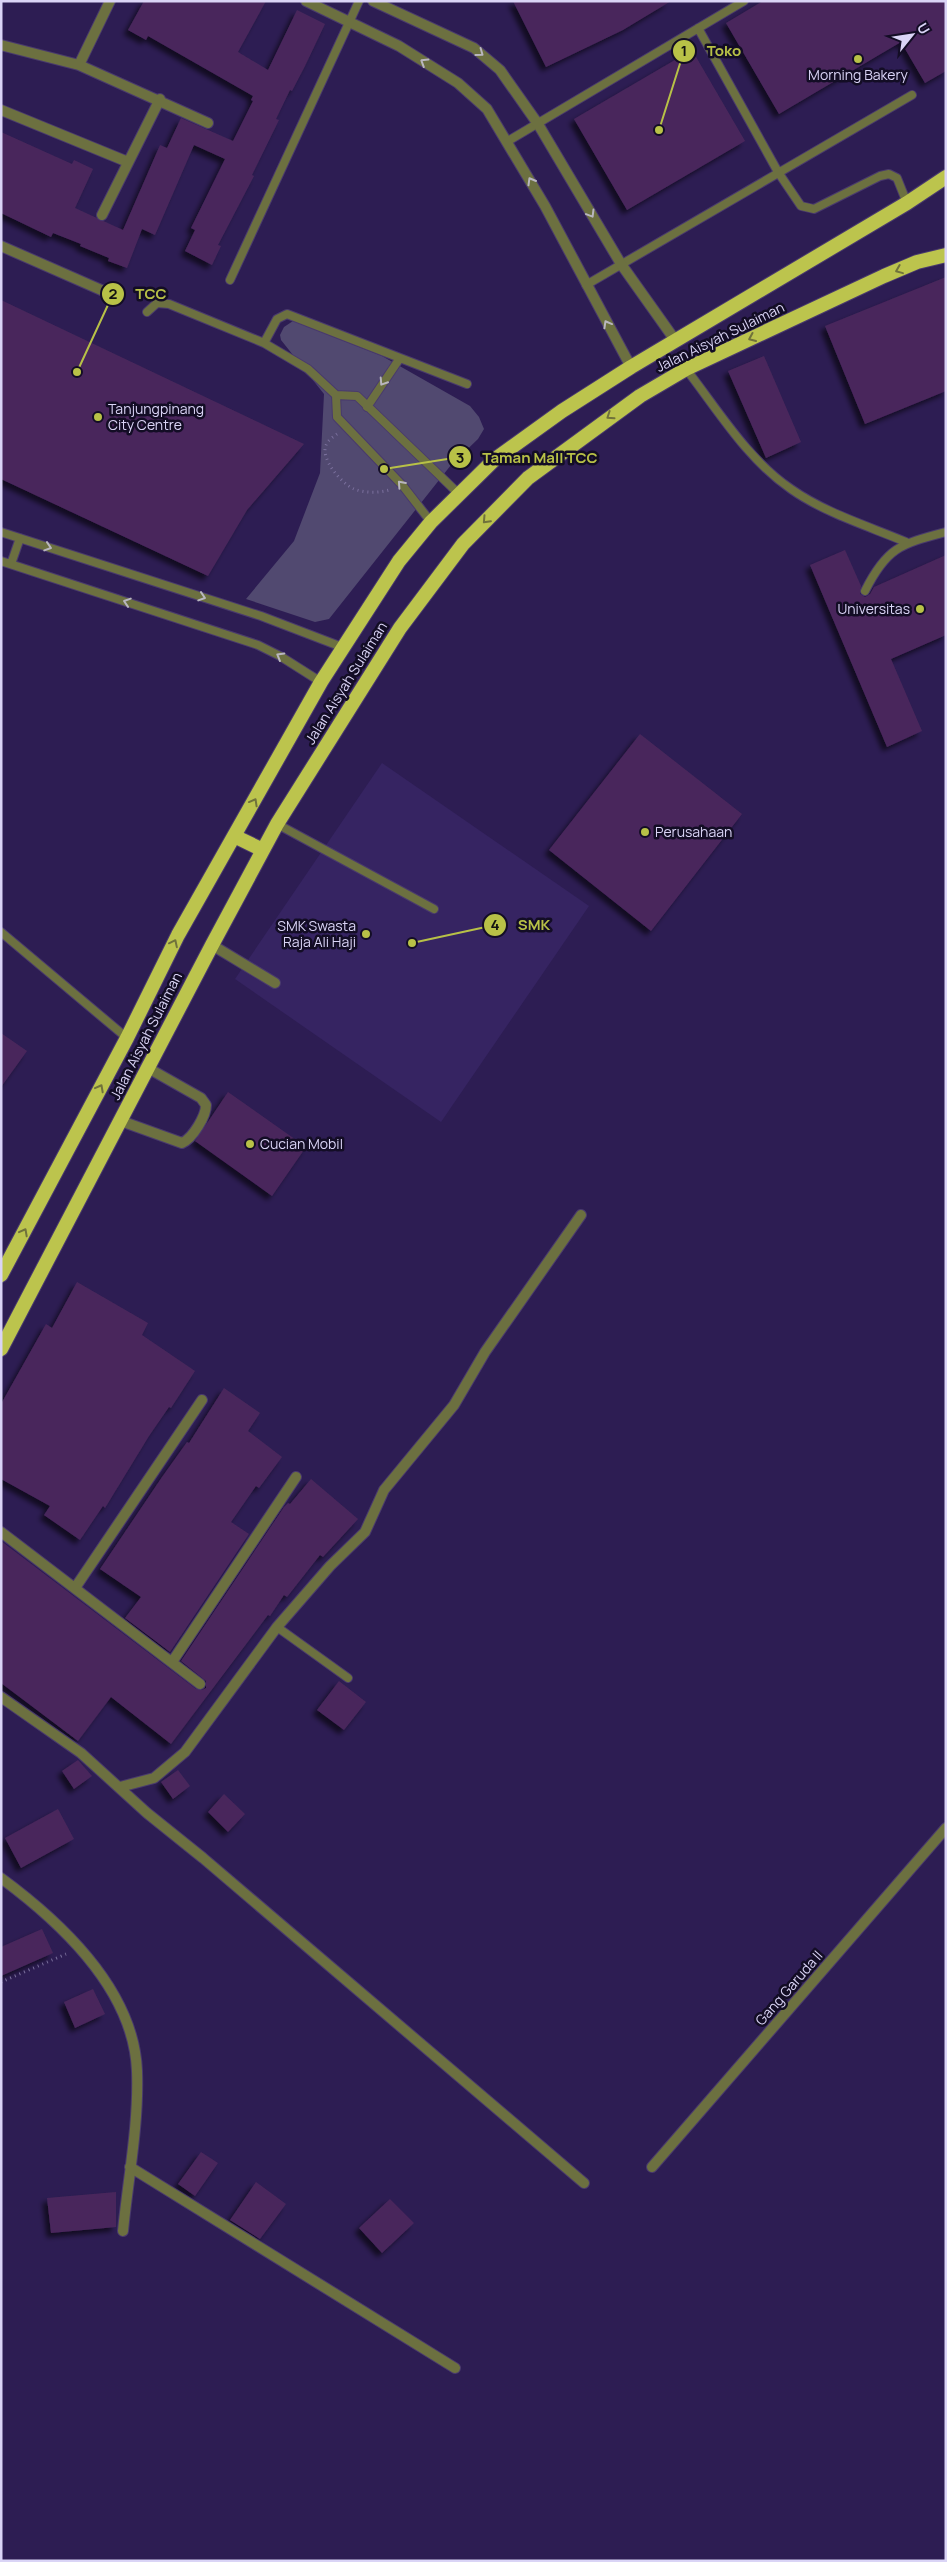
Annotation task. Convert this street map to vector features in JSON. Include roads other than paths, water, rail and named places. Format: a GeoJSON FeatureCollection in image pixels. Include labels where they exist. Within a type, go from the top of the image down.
{"type":"FeatureCollection","features":[{"type":"Feature","properties":{"kind":"highway","name":"Jalan Aisyah Sulaiman"},"geometry":{"type":"LineString","coordinates":[[1,1275],[7,1255],[127,1038],[178,935],[321,682],[399,561],[431,522],[494,460],[562,412],[675,340],[907,203],[946,177]]}},
{"type":"Feature","properties":{"kind":"highway","name":"Jalan Aisyah Sulaiman"},"geometry":{"type":"LineString","coordinates":[[1,1349],[263,850],[400,628],[463,544],[528,478],[640,396],[686,369],[884,276],[917,262],[946,255]]}},
{"type":"Feature","properties":{"kind":"highway"},"geometry":{"type":"LineString","coordinates":[[234,836],[263,850]]}},
{"type":"Feature","properties":{"kind":"street"},"geometry":{"type":"LineString","coordinates":[[79,65],[110,1]]}},
{"type":"Feature","properties":{"kind":"street"},"geometry":{"type":"LineString","coordinates":[[306,1],[399,46],[458,83],[486,109],[508,142],[545,206],[631,367]]}},
{"type":"Feature","properties":{"kind":"street"},"geometry":{"type":"LineString","coordinates":[[373,1],[474,48],[500,70],[538,124],[621,264],[675,340]]}},
{"type":"Feature","properties":{"kind":"street"},"geometry":{"type":"LineString","coordinates":[[1,45],[79,65],[160,99],[208,123]]}},
{"type":"Feature","properties":{"kind":"street"},"geometry":{"type":"LineString","coordinates":[[102,215],[160,99]]}},
{"type":"Feature","properties":{"kind":"street"},"geometry":{"type":"LineString","coordinates":[[1,110],[128,162]]}},
{"type":"Feature","properties":{"kind":"street"},"geometry":{"type":"LineString","coordinates":[[1,246],[108,293]]}},
{"type":"Feature","properties":{"kind":"street"},"geometry":{"type":"LineString","coordinates":[[212,945],[275,983]]}},
{"type":"Feature","properties":{"kind":"street"},"geometry":{"type":"LineString","coordinates":[[121,1121],[182,1143],[191,1136],[205,1112],[206,1105],[201,1098],[148,1068]]}},
{"type":"Feature","properties":{"kind":"street"},"geometry":{"type":"LineString","coordinates":[[120,1787],[154,1778],[174,1763],[277,1627],[330,1566],[365,1532],[384,1490],[454,1405],[485,1352],[581,1216]]}},
{"type":"Feature","properties":{"kind":"street"},"geometry":{"type":"LineString","coordinates":[[75,1588],[202,1400]]}},
{"type":"Feature","properties":{"kind":"street"},"geometry":{"type":"LineString","coordinates":[[172,1662],[296,1477]]}},
{"type":"Feature","properties":{"kind":"street"},"geometry":{"type":"LineString","coordinates":[[1,1532],[200,1684]]}},
{"type":"Feature","properties":{"kind":"street"},"geometry":{"type":"LineString","coordinates":[[1,1697],[81,1754],[154,1819],[584,2183]]}},
{"type":"Feature","properties":{"kind":"street","name":"Gang Garuda II"},"geometry":{"type":"LineString","coordinates":[[652,2167],[946,1828]]}},
{"type":"Feature","properties":{"kind":"street"},"geometry":{"type":"LineString","coordinates":[[1,1878],[47,1916],[78,1948],[106,1980],[127,2020],[134,2048],[137,2096],[123,2231]]}},
{"type":"Feature","properties":{"kind":"street"},"geometry":{"type":"LineString","coordinates":[[130,2167],[455,2368]]}},
{"type":"Feature","properties":{"kind":"lane"},"geometry":{"type":"LineString","coordinates":[[230,280],[359,1]]}},
{"type":"Feature","properties":{"kind":"lane"},"geometry":{"type":"LineString","coordinates":[[508,142],[744,1]]}},
{"type":"Feature","properties":{"kind":"lane"},"geometry":{"type":"LineString","coordinates":[[698,28],[796,201],[805,208],[814,208],[880,176],[889,174],[897,178],[907,203]]}},
{"type":"Feature","properties":{"kind":"lane"},"geometry":{"type":"LineString","coordinates":[[586,285],[912,95]]}},
{"type":"Feature","properties":{"kind":"lane"},"geometry":{"type":"LineString","coordinates":[[147,312],[153,305],[164,303],[264,343],[308,369],[336,394],[357,396],[459,494]]}},
{"type":"Feature","properties":{"kind":"lane"},"geometry":{"type":"LineString","coordinates":[[264,343],[278,319],[287,314],[467,384]]}},
{"type":"Feature","properties":{"kind":"lane"},"geometry":{"type":"LineString","coordinates":[[367,407],[400,358]]}},
{"type":"Feature","properties":{"kind":"lane"},"geometry":{"type":"LineString","coordinates":[[686,369],[743,444],[773,476],[813,502],[906,542]]}},
{"type":"Feature","properties":{"kind":"lane"},"geometry":{"type":"LineString","coordinates":[[336,394],[337,417],[403,486],[431,522]]}},
{"type":"Feature","properties":{"kind":"lane"},"geometry":{"type":"LineString","coordinates":[[1,532],[261,616],[342,647]]}},
{"type":"Feature","properties":{"kind":"lane"},"geometry":{"type":"LineString","coordinates":[[865,591],[875,572],[906,542],[946,532]]}},
{"type":"Feature","properties":{"kind":"lane"},"geometry":{"type":"LineString","coordinates":[[11,564],[20,538]]}},
{"type":"Feature","properties":{"kind":"lane"},"geometry":{"type":"LineString","coordinates":[[1,561],[258,645],[280,656],[321,682]]}},
{"type":"Feature","properties":{"kind":"lane"},"geometry":{"type":"LineString","coordinates":[[278,824],[434,909]]}},
{"type":"Feature","properties":{"kind":"lane"},"geometry":{"type":"LineString","coordinates":[[1,932],[127,1038]]}},
{"type":"Feature","properties":{"kind":"lane"},"geometry":{"type":"LineString","coordinates":[[277,1627],[348,1678]]}},
{"type":"Feature","properties":{"kind":"place","name":"Morning Bakery"},"geometry":{"type":"Point","coordinates":[858,59]}},
{"type":"Feature","properties":{"kind":"place","name":"Toko"},"geometry":{"type":"Point","coordinates":[659,130]}},
{"type":"Feature","properties":{"kind":"place","name":"TCC"},"geometry":{"type":"Point","coordinates":[77,372]}},
{"type":"Feature","properties":{"kind":"place","name":"Tanjungpinang City Centre"},"geometry":{"type":"Point","coordinates":[98,417]}},
{"type":"Feature","properties":{"kind":"place","name":"Taman Mall TCC"},"geometry":{"type":"Point","coordinates":[384,469]}},
{"type":"Feature","properties":{"kind":"place","name":"Universitas"},"geometry":{"type":"Point","coordinates":[920,609]}},
{"type":"Feature","properties":{"kind":"place","name":"Perusahaan"},"geometry":{"type":"Point","coordinates":[645,832]}},
{"type":"Feature","properties":{"kind":"place","name":"SMK Swasta Raja Ali Haji"},"geometry":{"type":"Point","coordinates":[366,934]}},
{"type":"Feature","properties":{"kind":"place","name":"SMK"},"geometry":{"type":"Point","coordinates":[412,943]}},
{"type":"Feature","properties":{"kind":"place","name":"Cucian Mobil"},"geometry":{"type":"Point","coordinates":[250,1144]}}]}
